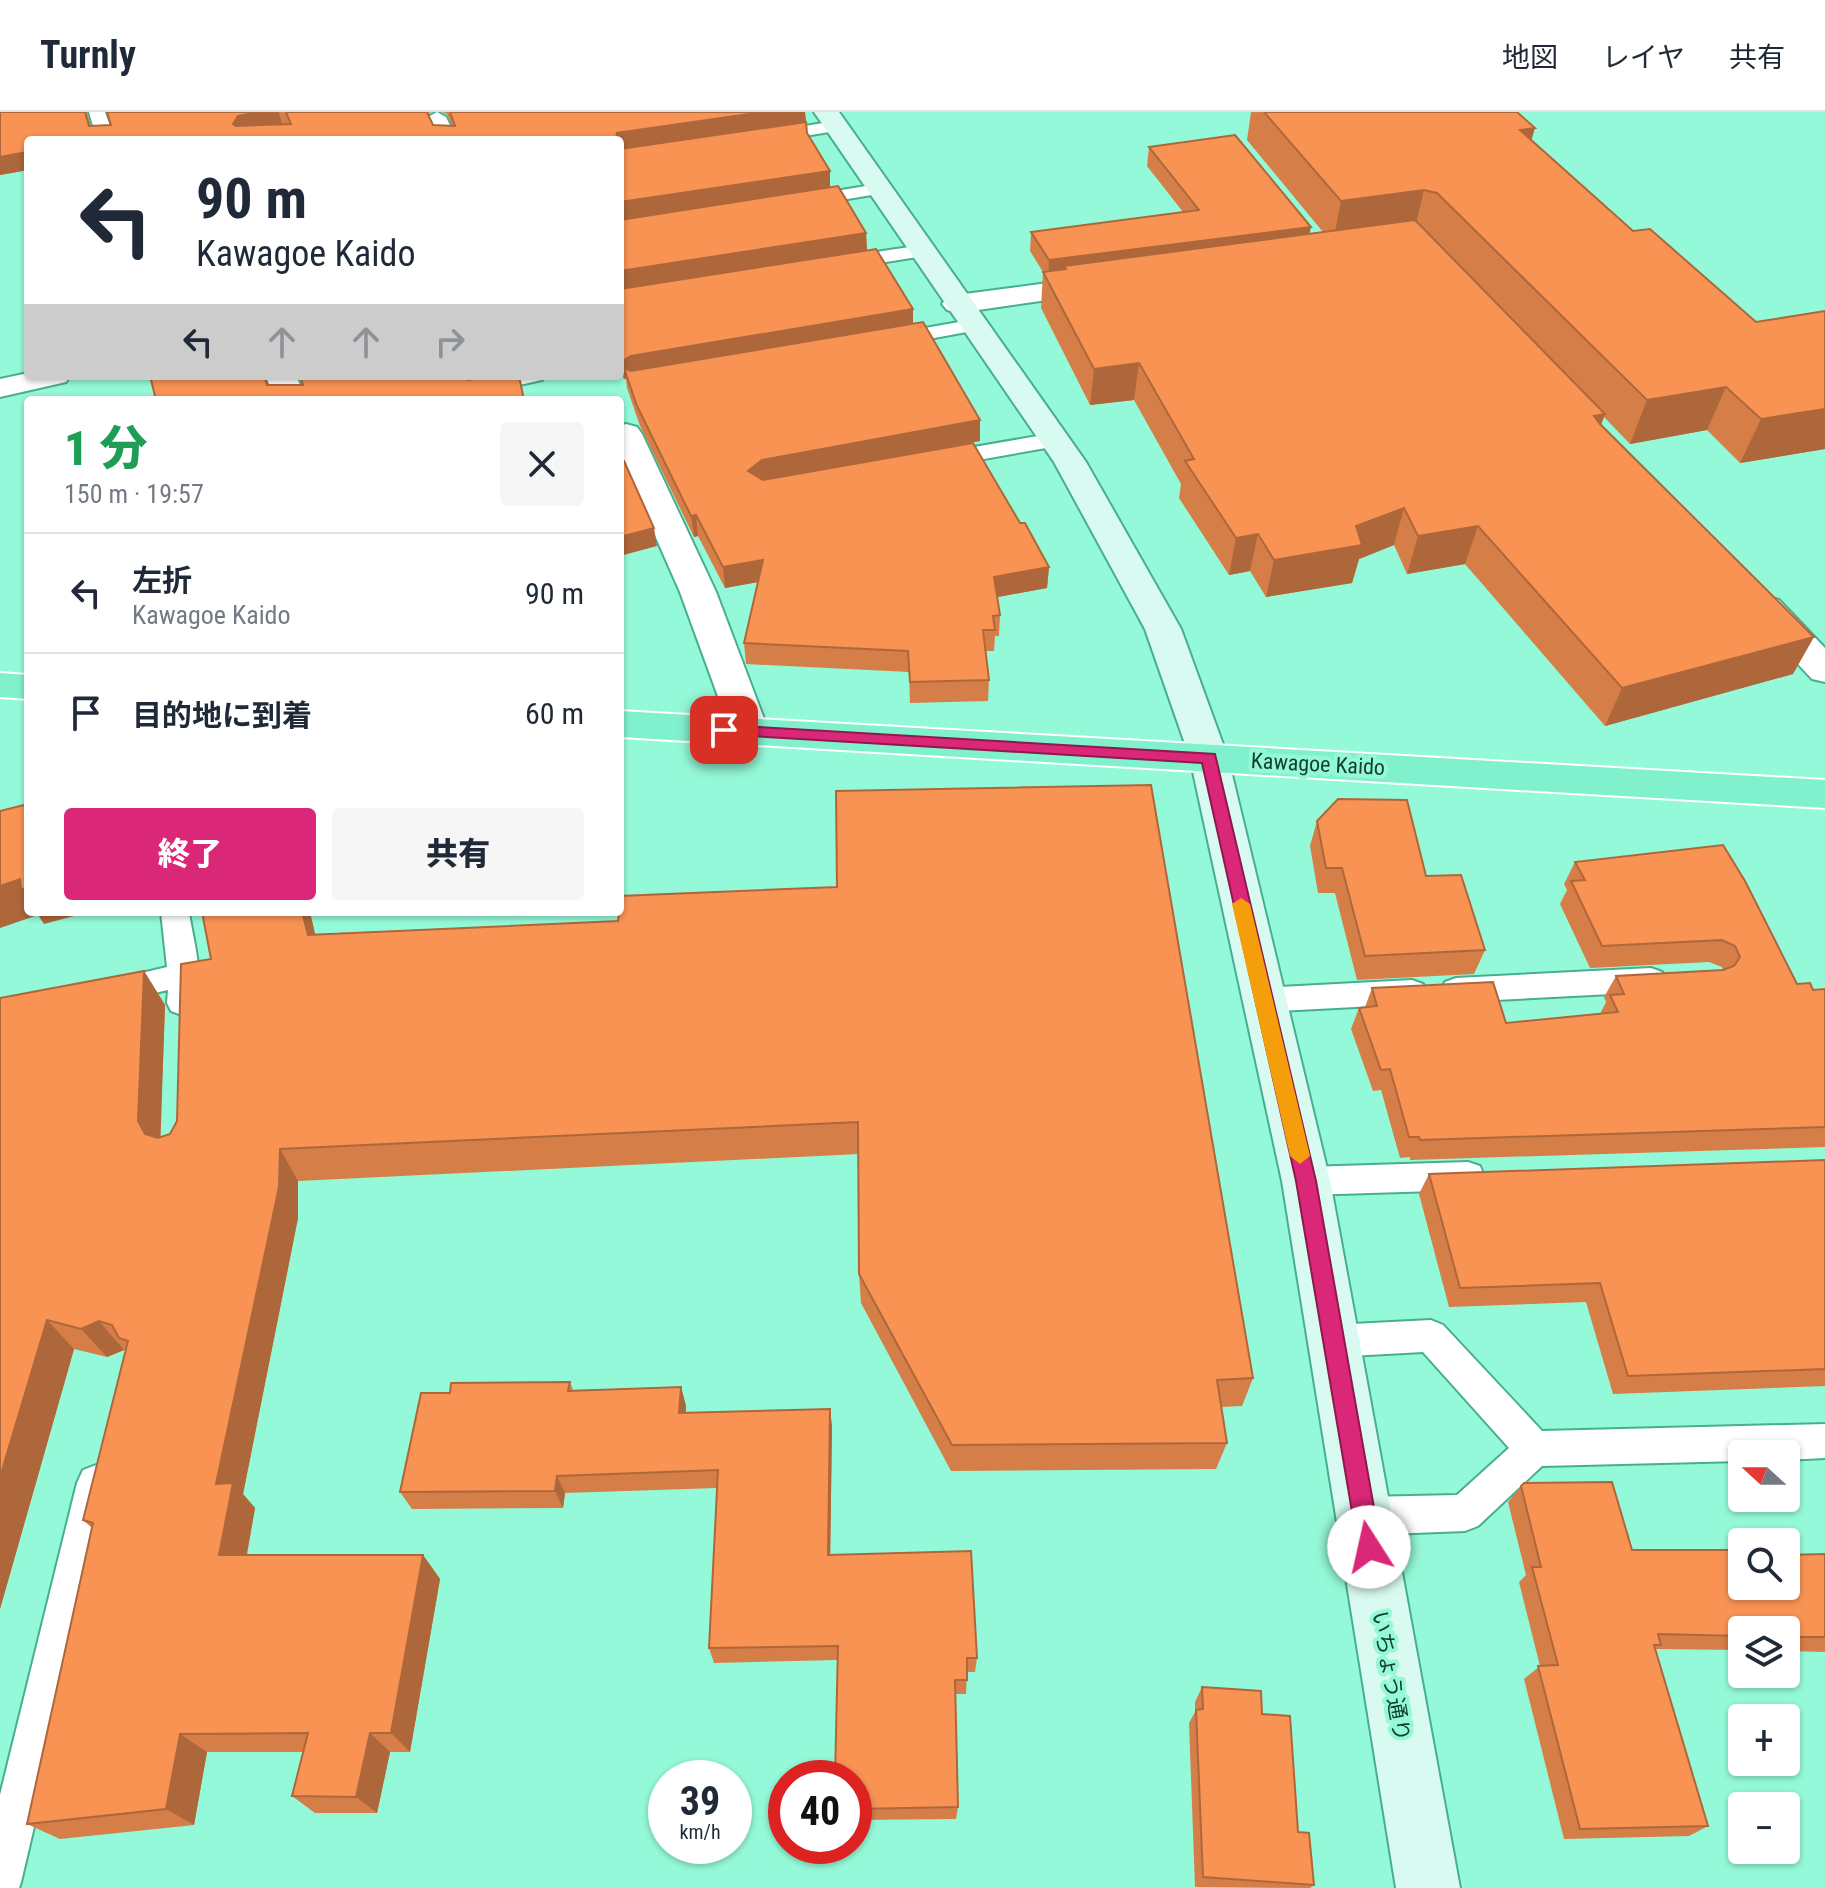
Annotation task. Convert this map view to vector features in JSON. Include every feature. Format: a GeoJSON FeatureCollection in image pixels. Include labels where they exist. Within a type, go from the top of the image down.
{"type":"FeatureCollection","features":[{"type":"Feature","properties":{"kind":"highway"},"geometry":{"type":"LineString","coordinates":[[0,685],[24,687]]}},
{"type":"Feature","properties":{"kind":"highway","name":"Kawagoe Kaido"},"geometry":{"type":"LineString","coordinates":[[624,724],[1825,794]]}},
{"type":"Feature","properties":{"kind":"street","name":"いちょう通り"},"geometry":{"type":"LineString","coordinates":[[831,119],[1055,440],[1163,629],[1209,758],[1262,1000],[1306,1181],[1428,1888]]}},
{"type":"Feature","properties":{"kind":"street"},"geometry":{"type":"LineString","coordinates":[[967,314],[1124,282]]}},
{"type":"Feature","properties":{"kind":"street"},"geometry":{"type":"LineString","coordinates":[[0,388],[37,380]]}},
{"type":"Feature","properties":{"kind":"street"},"geometry":{"type":"LineString","coordinates":[[628,456],[698,592],[750,732]]}},
{"type":"Feature","properties":{"kind":"street"},"geometry":{"type":"LineString","coordinates":[[1748,589],[1825,670]]}},
{"type":"Feature","properties":{"kind":"lane"},"geometry":{"type":"LineString","coordinates":[[97,112],[105,136]]}},
{"type":"Feature","properties":{"kind":"lane"},"geometry":{"type":"LineString","coordinates":[[437,117],[446,136]]}},
{"type":"Feature","properties":{"kind":"lane"},"geometry":{"type":"LineString","coordinates":[[742,140],[831,119]]}},
{"type":"Feature","properties":{"kind":"lane"},"geometry":{"type":"LineString","coordinates":[[787,203],[878,189]]}},
{"type":"Feature","properties":{"kind":"lane"},"geometry":{"type":"LineString","coordinates":[[825,266],[923,251]]}},
{"type":"Feature","properties":{"kind":"lane"},"geometry":{"type":"LineString","coordinates":[[862,344],[967,314]]}},
{"type":"Feature","properties":{"kind":"lane"},"geometry":{"type":"LineString","coordinates":[[468,380],[473,389],[516,380]]}},
{"type":"Feature","properties":{"kind":"lane"},"geometry":{"type":"LineString","coordinates":[[921,464],[1055,440]]}},
{"type":"Feature","properties":{"kind":"lane"},"geometry":{"type":"LineString","coordinates":[[176,916],[183,975],[182,1034]]}},
{"type":"Feature","properties":{"kind":"lane"},"geometry":{"type":"LineString","coordinates":[[78,998],[183,975]]}},
{"type":"Feature","properties":{"kind":"lane"},"geometry":{"type":"LineString","coordinates":[[1262,1000],[1678,978]]}},
{"type":"Feature","properties":{"kind":"lane"},"geometry":{"type":"LineString","coordinates":[[1306,1181],[1491,1175]]}},
{"type":"Feature","properties":{"kind":"lane"},"geometry":{"type":"LineString","coordinates":[[1332,1341],[1431,1336],[1534,1449]]}},
{"type":"Feature","properties":{"kind":"lane"},"geometry":{"type":"LineString","coordinates":[[1364,1516],[1465,1513],[1534,1449],[1825,1441]]}},
{"type":"Feature","properties":{"kind":"lane"},"geometry":{"type":"LineString","coordinates":[[0,1882],[105,1447]]}},
{"type":"Feature","properties":{"kind":"building"},"geometry":{"type":"Polygon","coordinates":[[[0,112],[85,112],[89,126],[111,125],[107,112],[260,112],[238,116],[233,124],[236,126],[291,124],[286,112],[427,112],[433,125],[455,126],[450,112],[763,112],[617,133],[617,136],[24,136],[24,153],[0,157],[0,112]]]}},
{"type":"Feature","properties":{"kind":"building"},"geometry":{"type":"Polygon","coordinates":[[[1264,112],[1517,112],[1535,128],[1520,130],[1633,231],[1650,229],[1756,322],[1825,311],[1825,409],[1761,419],[1726,387],[1647,400],[1437,193],[1424,190],[1341,201],[1264,112]]]}},
{"type":"Feature","properties":{"kind":"building"},"geometry":{"type":"Polygon","coordinates":[[[806,122],[807,133],[830,171],[624,201],[624,148],[806,122]]]}},
{"type":"Feature","properties":{"kind":"building"},"geometry":{"type":"Polygon","coordinates":[[[1235,135],[1311,227],[1049,260],[1031,232],[1199,210],[1149,147],[1235,135]]]}},
{"type":"Feature","properties":{"kind":"building"},"geometry":{"type":"Polygon","coordinates":[[[838,186],[866,233],[624,270],[624,219],[838,186]]]}},
{"type":"Feature","properties":{"kind":"building"},"geometry":{"type":"Polygon","coordinates":[[[1415,220],[1605,414],[1594,416],[1600,424],[1814,637],[1622,688],[1478,526],[1418,536],[1404,508],[1356,526],[1362,545],[1274,560],[1258,534],[1236,538],[1185,461],[1194,459],[1139,363],[1094,369],[1043,272],[1066,269],[1064,266],[1415,220]]]}},
{"type":"Feature","properties":{"kind":"building"},"geometry":{"type":"Polygon","coordinates":[[[876,249],[913,309],[631,356],[624,360],[624,288],[876,249]]]}},
{"type":"Feature","properties":{"kind":"building"},"geometry":{"type":"Polygon","coordinates":[[[923,322],[980,420],[762,460],[748,471],[763,480],[973,443],[1020,523],[1025,523],[1049,567],[994,577],[1000,615],[993,616],[995,630],[983,630],[989,680],[910,682],[908,651],[744,643],[763,560],[723,567],[696,515],[691,516],[637,406],[624,368],[631,371],[923,322]]]}},
{"type":"Feature","properties":{"kind":"building"},"geometry":{"type":"Polygon","coordinates":[[[151,380],[265,380],[267,385],[303,385],[301,380],[520,380],[523,396],[155,396],[151,380]]]}},
{"type":"Feature","properties":{"kind":"building"},"geometry":{"type":"Polygon","coordinates":[[[624,461],[654,528],[624,536],[624,461]]]}},
{"type":"Feature","properties":{"kind":"building"},"geometry":{"type":"Polygon","coordinates":[[[1151,785],[1253,1378],[1217,1380],[1227,1443],[952,1445],[859,1274],[858,1122],[280,1149],[279,1187],[216,1484],[233,1483],[219,1555],[423,1555],[391,1733],[370,1733],[356,1797],[292,1796],[308,1733],[180,1734],[166,1809],[27,1824],[93,1523],[83,1520],[128,1341],[119,1338],[112,1325],[99,1321],[81,1329],[47,1320],[0,1477],[0,998],[144,971],[138,1121],[145,1134],[158,1138],[170,1134],[177,1121],[181,964],[211,959],[203,916],[303,916],[308,935],[618,921],[619,916],[624,916],[624,896],[837,887],[836,791],[1151,785]]]}},
{"type":"Feature","properties":{"kind":"building"},"geometry":{"type":"Polygon","coordinates":[[[1338,799],[1407,800],[1426,876],[1461,875],[1485,950],[1365,956],[1342,868],[1326,868],[1317,821],[1338,799]]]}},
{"type":"Feature","properties":{"kind":"building"},"geometry":{"type":"Polygon","coordinates":[[[24,805],[24,889],[21,889],[20,879],[0,886],[0,811],[24,805]]]}},
{"type":"Feature","properties":{"kind":"building"},"geometry":{"type":"Polygon","coordinates":[[[1723,845],[1745,881],[1797,984],[1810,983],[1813,990],[1825,989],[1825,1127],[1420,1140],[1419,1137],[1409,1137],[1390,1069],[1381,1070],[1359,1008],[1377,1006],[1372,988],[1493,982],[1506,1023],[1618,1012],[1610,995],[1624,994],[1616,976],[1723,970],[1734,966],[1740,957],[1735,946],[1722,940],[1602,946],[1571,881],[1585,880],[1575,862],[1723,845]]]}},
{"type":"Feature","properties":{"kind":"building"},"geometry":{"type":"Polygon","coordinates":[[[1825,1160],[1825,1369],[1628,1376],[1600,1283],[1460,1288],[1429,1174],[1825,1160]]]}},
{"type":"Feature","properties":{"kind":"building"},"geometry":{"type":"Polygon","coordinates":[[[570,1382],[568,1391],[681,1387],[679,1413],[830,1409],[828,1555],[971,1551],[977,1658],[967,1658],[967,1680],[955,1680],[958,1807],[872,1809],[872,1760],[835,1760],[838,1646],[709,1648],[718,1470],[557,1476],[555,1491],[400,1492],[421,1393],[450,1393],[451,1383],[570,1382]]]}},
{"type":"Feature","properties":{"kind":"building"},"geometry":{"type":"Polygon","coordinates":[[[1612,1482],[1632,1550],[1728,1550],[1728,1600],[1800,1600],[1800,1555],[1825,1554],[1825,1637],[1800,1637],[1800,1616],[1728,1616],[1728,1636],[1658,1634],[1661,1645],[1654,1645],[1708,1826],[1580,1829],[1538,1666],[1558,1665],[1532,1567],[1541,1567],[1521,1486],[1524,1483],[1612,1482]]]}},
{"type":"Feature","properties":{"kind":"building"},"geometry":{"type":"Polygon","coordinates":[[[1202,1687],[1261,1691],[1262,1714],[1290,1716],[1298,1832],[1309,1833],[1314,1885],[1203,1877],[1196,1710],[1203,1709],[1202,1687]]]}},
{"type":"Feature","properties":{"kind":"slow traffic"},"geometry":{"type":"LineString","coordinates":[[1241,904],[1300,1156]]}},
{"type":"Feature","properties":{"kind":"route"},"geometry":{"type":"LineString","coordinates":[[724,730],[1209,758],[1262,1000],[1306,1181],[1369,1547]]}}]}
